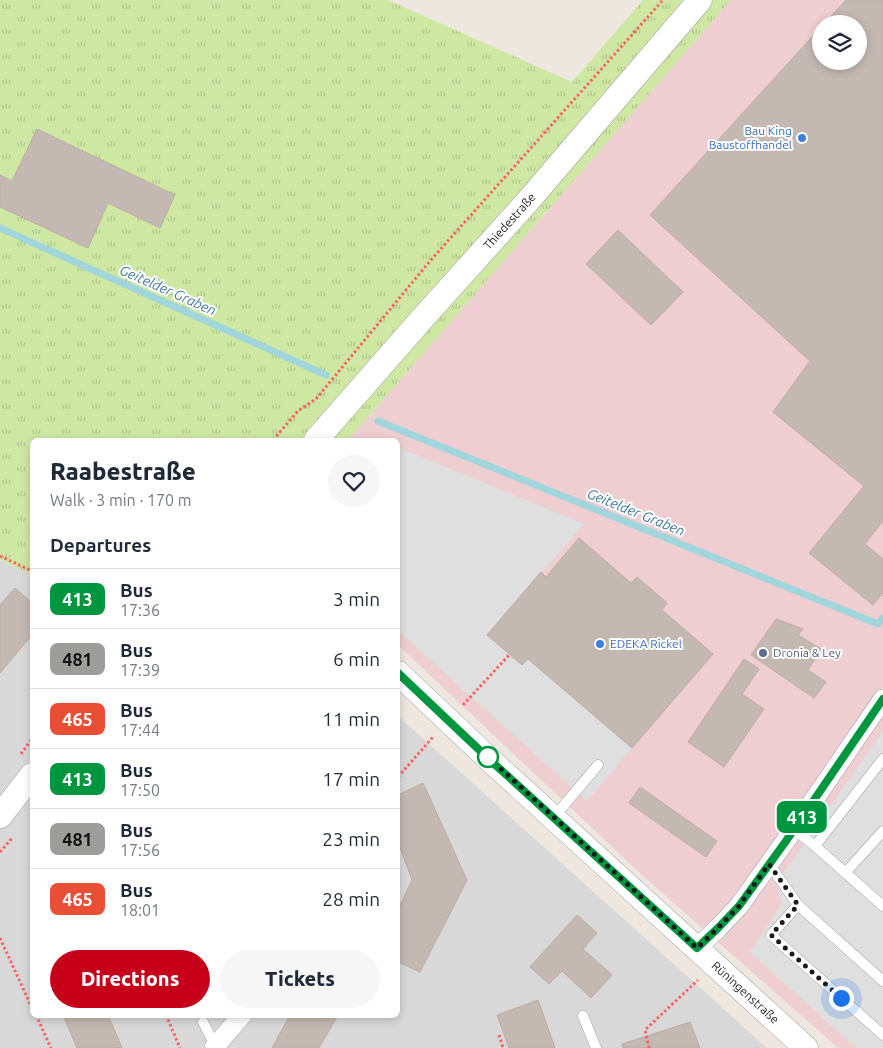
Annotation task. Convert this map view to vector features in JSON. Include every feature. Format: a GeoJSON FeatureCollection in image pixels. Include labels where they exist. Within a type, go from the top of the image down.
{"type":"FeatureCollection","features":[{"type":"Feature","properties":{"kind":"street","name":"Thiedestraße"},"geometry":{"type":"LineString","coordinates":[[318,438],[528,201],[700,0]]}},
{"type":"Feature","properties":{"kind":"street","name":"Rüningenstraße"},"geometry":{"type":"LineString","coordinates":[[400,676],[441,728],[554,817],[806,1048]]}},
{"type":"Feature","properties":{"kind":"street"},"geometry":{"type":"LineString","coordinates":[[697,948],[739,906],[883,698]]}},
{"type":"Feature","properties":{"kind":"street"},"geometry":{"type":"LineString","coordinates":[[0,816],[30,778]]}},
{"type":"Feature","properties":{"kind":"street"},"geometry":{"type":"LineString","coordinates":[[215,1047],[239,1018]]}},
{"type":"Feature","properties":{"kind":"lane"},"geometry":{"type":"LineString","coordinates":[[815,846],[883,759]]}},
{"type":"Feature","properties":{"kind":"lane"},"geometry":{"type":"LineString","coordinates":[[554,817],[598,765]]}},
{"type":"Feature","properties":{"kind":"lane"},"geometry":{"type":"LineString","coordinates":[[794,829],[883,906]]}},
{"type":"Feature","properties":{"kind":"lane"},"geometry":{"type":"LineString","coordinates":[[845,873],[883,831]]}},
{"type":"Feature","properties":{"kind":"lane"},"geometry":{"type":"LineString","coordinates":[[769,864],[798,905],[883,981]]}},
{"type":"Feature","properties":{"kind":"lane"},"geometry":{"type":"LineString","coordinates":[[798,905],[771,935],[883,1035]]}},
{"type":"Feature","properties":{"kind":"lane"},"geometry":{"type":"LineString","coordinates":[[583,1016],[596,1048]]}},
{"type":"Feature","properties":{"kind":"lane"},"geometry":{"type":"LineString","coordinates":[[203,1022],[215,1047]]}},
{"type":"Feature","properties":{"kind":"path"},"geometry":{"type":"LineString","coordinates":[[275,438],[298,411],[316,399],[430,261],[663,0]]}},
{"type":"Feature","properties":{"kind":"path"},"geometry":{"type":"LineString","coordinates":[[0,556],[30,570]]}},
{"type":"Feature","properties":{"kind":"path"},"geometry":{"type":"LineString","coordinates":[[400,774],[510,654]]}},
{"type":"Feature","properties":{"kind":"path"},"geometry":{"type":"LineString","coordinates":[[0,938],[30,1004]]}},
{"type":"Feature","properties":{"kind":"path"},"geometry":{"type":"LineString","coordinates":[[649,1048],[645,1030],[701,977]]}},
{"type":"Feature","properties":{"kind":"path"},"geometry":{"type":"LineString","coordinates":[[37,1018],[51,1048]]}},
{"type":"Feature","properties":{"kind":"path"},"geometry":{"type":"LineString","coordinates":[[167,1018],[180,1048]]}},
{"type":"Feature","properties":{"kind":"path"},"geometry":{"type":"LineString","coordinates":[[499,1035],[503,1048]]}},
{"type":"Feature","properties":{"kind":"shaded area"},"geometry":{"type":"Polygon","coordinates":[[[731,0],[883,0],[883,1048],[838,1048],[641,874],[400,647],[400,438],[350,438],[731,0]]]}},
{"type":"Feature","properties":{"kind":"shaded area"},"geometry":{"type":"Polygon","coordinates":[[[400,448],[584,524],[487,635],[522,665],[528,659],[632,748],[587,801],[400,633],[400,448]]]}},
{"type":"Feature","properties":{"kind":"shaded area"},"geometry":{"type":"Polygon","coordinates":[[[0,560],[30,574],[30,1018],[400,1018],[400,718],[767,1048],[0,1048],[0,560]]]}},
{"type":"Feature","properties":{"kind":"shaded area"},"geometry":{"type":"Polygon","coordinates":[[[883,731],[883,1048],[856,1048],[750,952],[782,904],[776,884],[883,731]]]}},
{"type":"Feature","properties":{"kind":"green space"},"geometry":{"type":"Polygon","coordinates":[[[0,0],[388,0],[572,82],[643,0],[731,0],[350,438],[30,438],[30,574],[0,560],[0,0]]]}},
{"type":"Feature","properties":{"kind":"building","name":"Bau King Baustoffhandel"},"geometry":{"type":"Polygon","coordinates":[[[846,0],[883,0],[883,521],[865,544],[883,559],[883,593],[873,605],[809,553],[864,486],[773,412],[810,361],[650,215],[812,37],[812,70],[867,70],[867,15],[832,15],[846,0]]]}},
{"type":"Feature","properties":{"kind":"building"},"geometry":{"type":"Polygon","coordinates":[[[37,129],[175,195],[160,228],[108,203],[88,248],[0,207],[0,175],[12,181],[37,129]]]}},
{"type":"Feature","properties":{"kind":"building"},"geometry":{"type":"Polygon","coordinates":[[[618,230],[683,292],[651,325],[586,264],[618,230]]]}},
{"type":"Feature","properties":{"kind":"building","name":"EDEKA Rickel"},"geometry":{"type":"Polygon","coordinates":[[[579,538],[631,583],[637,577],[667,603],[662,610],[713,654],[632,748],[528,659],[522,665],[487,635],[541,572],[546,577],[579,538]]]}},
{"type":"Feature","properties":{"kind":"building"},"geometry":{"type":"Polygon","coordinates":[[[15,588],[30,601],[30,637],[0,673],[0,605],[15,588]]]}},
{"type":"Feature","properties":{"kind":"building"},"geometry":{"type":"Polygon","coordinates":[[[776,619],[803,629],[798,635],[821,649],[808,670],[826,682],[814,698],[751,655],[776,619]]]}},
{"type":"Feature","properties":{"kind":"building"},"geometry":{"type":"Polygon","coordinates":[[[744,659],[759,669],[742,694],[764,709],[724,767],[688,742],[744,659]]]}},
{"type":"Feature","properties":{"kind":"building"},"geometry":{"type":"Polygon","coordinates":[[[423,783],[467,880],[420,972],[400,963],[400,906],[412,880],[400,847],[400,794],[423,783]]]}},
{"type":"Feature","properties":{"kind":"building"},"geometry":{"type":"Polygon","coordinates":[[[640,787],[717,841],[706,857],[629,803],[640,787]]]}},
{"type":"Feature","properties":{"kind":"building"},"geometry":{"type":"Polygon","coordinates":[[[577,915],[597,933],[583,949],[612,975],[591,998],[562,971],[549,984],[530,967],[577,915]]]}},
{"type":"Feature","properties":{"kind":"building"},"geometry":{"type":"Polygon","coordinates":[[[538,1000],[555,1048],[509,1048],[497,1015],[538,1000]]]}},
{"type":"Feature","properties":{"kind":"building"},"geometry":{"type":"Polygon","coordinates":[[[64,1018],[109,1018],[122,1048],[77,1048],[64,1018]]]}},
{"type":"Feature","properties":{"kind":"building"},"geometry":{"type":"Polygon","coordinates":[[[288,1018],[336,1018],[319,1048],[272,1048],[288,1018]]]}},
{"type":"Feature","properties":{"kind":"building"},"geometry":{"type":"Polygon","coordinates":[[[690,1022],[700,1048],[623,1048],[622,1044],[690,1022]]]}},
{"type":"Feature","properties":{"kind":"waterway","name":"Geitelder Graben"},"geometry":{"type":"LineString","coordinates":[[0,228],[326,375]]}},
{"type":"Feature","properties":{"kind":"waterway","name":"Geitelder Graben"},"geometry":{"type":"LineString","coordinates":[[378,421],[878,624],[883,618]]}},
{"type":"Feature","properties":{"kind":"bus line","name":"413"},"geometry":{"type":"LineString","coordinates":[[400,675],[490,760],[697,948],[739,906],[883,699]]}},
{"type":"Feature","properties":{"kind":"place","name":"Bau King Baustoffhandel"},"geometry":{"type":"Point","coordinates":[802,138]}},
{"type":"Feature","properties":{"kind":"place","name":"EDEKA Rickel"},"geometry":{"type":"Point","coordinates":[600,644]}},
{"type":"Feature","properties":{"kind":"place","name":"Dronia & Ley"},"geometry":{"type":"Point","coordinates":[763,653]}},
{"type":"Feature","properties":{"kind":"route"},"geometry":{"type":"LineString","coordinates":[[488,757],[697,948],[739,906],[769,864],[798,905],[771,935],[841,998]]}}]}
